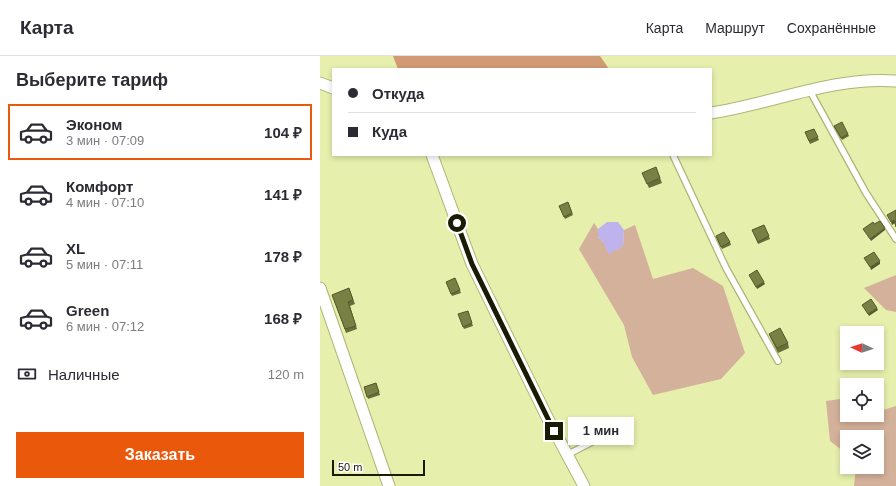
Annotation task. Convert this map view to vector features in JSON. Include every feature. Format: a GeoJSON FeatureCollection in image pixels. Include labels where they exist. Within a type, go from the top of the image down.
{"type":"FeatureCollection","features":[{"type":"Feature","properties":{"kind":"street"},"geometry":{"type":"LineString","coordinates":[[712,113],[836,85],[886,80],[896,81]]}},
{"type":"Feature","properties":{"kind":"street"},"geometry":{"type":"LineString","coordinates":[[320,83],[332,88]]}},
{"type":"Feature","properties":{"kind":"street"},"geometry":{"type":"LineString","coordinates":[[432,156],[472,264],[567,455],[584,486]]}},
{"type":"Feature","properties":{"kind":"street"},"geometry":{"type":"LineString","coordinates":[[320,288],[389,486]]}},
{"type":"Feature","properties":{"kind":"lane"},"geometry":{"type":"LineString","coordinates":[[810,91],[866,193],[896,240]]}},
{"type":"Feature","properties":{"kind":"lane"},"geometry":{"type":"LineString","coordinates":[[674,156],[726,268],[778,361]]}},
{"type":"Feature","properties":{"kind":"lane"},"geometry":{"type":"LineString","coordinates":[[567,455],[628,423]]}},
{"type":"Feature","properties":{"kind":"shaded area"},"geometry":{"type":"Polygon","coordinates":[[[393,56],[600,56],[608,68],[398,68],[393,56]]]}},
{"type":"Feature","properties":{"kind":"shaded area"},"geometry":{"type":"Polygon","coordinates":[[[607,222],[618,222],[624,230],[623,246],[609,254],[603,242],[598,237],[598,229],[607,222]]]}},
{"type":"Feature","properties":{"kind":"shaded area"},"geometry":{"type":"Polygon","coordinates":[[[594,223],[598,229],[598,237],[603,242],[623,246],[624,230],[635,225],[653,279],[693,268],[723,286],[745,353],[721,379],[653,395],[632,357],[624,325],[579,249],[594,223]]]}},
{"type":"Feature","properties":{"kind":"shaded area"},"geometry":{"type":"Polygon","coordinates":[[[896,275],[896,312],[886,310],[864,288],[896,275]]]}},
{"type":"Feature","properties":{"kind":"shaded area"},"geometry":{"type":"Polygon","coordinates":[[[840,399],[840,422],[884,422],[884,410],[896,406],[896,486],[854,486],[855,474],[884,474],[884,430],[840,430],[840,449],[830,441],[826,401],[840,399]]]}},
{"type":"Feature","properties":{"kind":"building"},"geometry":{"type":"Polygon","coordinates":[[[842,122],[848,134],[841,138],[834,126],[842,122]]]}},
{"type":"Feature","properties":{"kind":"building"},"geometry":{"type":"Polygon","coordinates":[[[814,129],[818,137],[809,141],[805,132],[814,129]]]}},
{"type":"Feature","properties":{"kind":"building"},"geometry":{"type":"Polygon","coordinates":[[[656,167],[660,178],[647,184],[642,173],[656,167]]]}},
{"type":"Feature","properties":{"kind":"building"},"geometry":{"type":"Polygon","coordinates":[[[568,202],[572,213],[564,217],[559,206],[568,202]]]}},
{"type":"Feature","properties":{"kind":"building"},"geometry":{"type":"Polygon","coordinates":[[[896,210],[896,227],[894,220],[891,222],[887,215],[896,210]]]}},
{"type":"Feature","properties":{"kind":"building"},"geometry":{"type":"Polygon","coordinates":[[[880,221],[885,228],[870,239],[863,229],[873,222],[874,224],[880,221]]]}},
{"type":"Feature","properties":{"kind":"building"},"geometry":{"type":"Polygon","coordinates":[[[764,225],[769,236],[758,242],[752,230],[764,225]]]}},
{"type":"Feature","properties":{"kind":"building"},"geometry":{"type":"Polygon","coordinates":[[[724,232],[730,242],[721,247],[716,236],[724,232]]]}},
{"type":"Feature","properties":{"kind":"building"},"geometry":{"type":"Polygon","coordinates":[[[874,252],[880,261],[870,267],[864,258],[874,252]]]}},
{"type":"Feature","properties":{"kind":"building"},"geometry":{"type":"Polygon","coordinates":[[[757,270],[764,282],[756,287],[749,275],[757,270]]]}},
{"type":"Feature","properties":{"kind":"building"},"geometry":{"type":"Polygon","coordinates":[[[455,278],[460,290],[451,294],[446,282],[455,278]]]}},
{"type":"Feature","properties":{"kind":"building"},"geometry":{"type":"Polygon","coordinates":[[[349,288],[353,300],[348,302],[356,326],[345,329],[332,295],[349,288]]]}},
{"type":"Feature","properties":{"kind":"building"},"geometry":{"type":"Polygon","coordinates":[[[871,299],[877,308],[868,314],[862,305],[871,299]]]}},
{"type":"Feature","properties":{"kind":"building"},"geometry":{"type":"Polygon","coordinates":[[[468,311],[472,323],[463,327],[458,314],[468,311]]]}},
{"type":"Feature","properties":{"kind":"building"},"geometry":{"type":"Polygon","coordinates":[[[780,328],[788,343],[777,348],[769,334],[780,328]]]}},
{"type":"Feature","properties":{"kind":"building"},"geometry":{"type":"Polygon","coordinates":[[[376,383],[379,392],[367,397],[364,387],[376,383]]]}},
{"type":"Feature","properties":{"kind":"route"},"geometry":{"type":"LineString","coordinates":[[457,223],[472,264],[554,431]]}}]}
